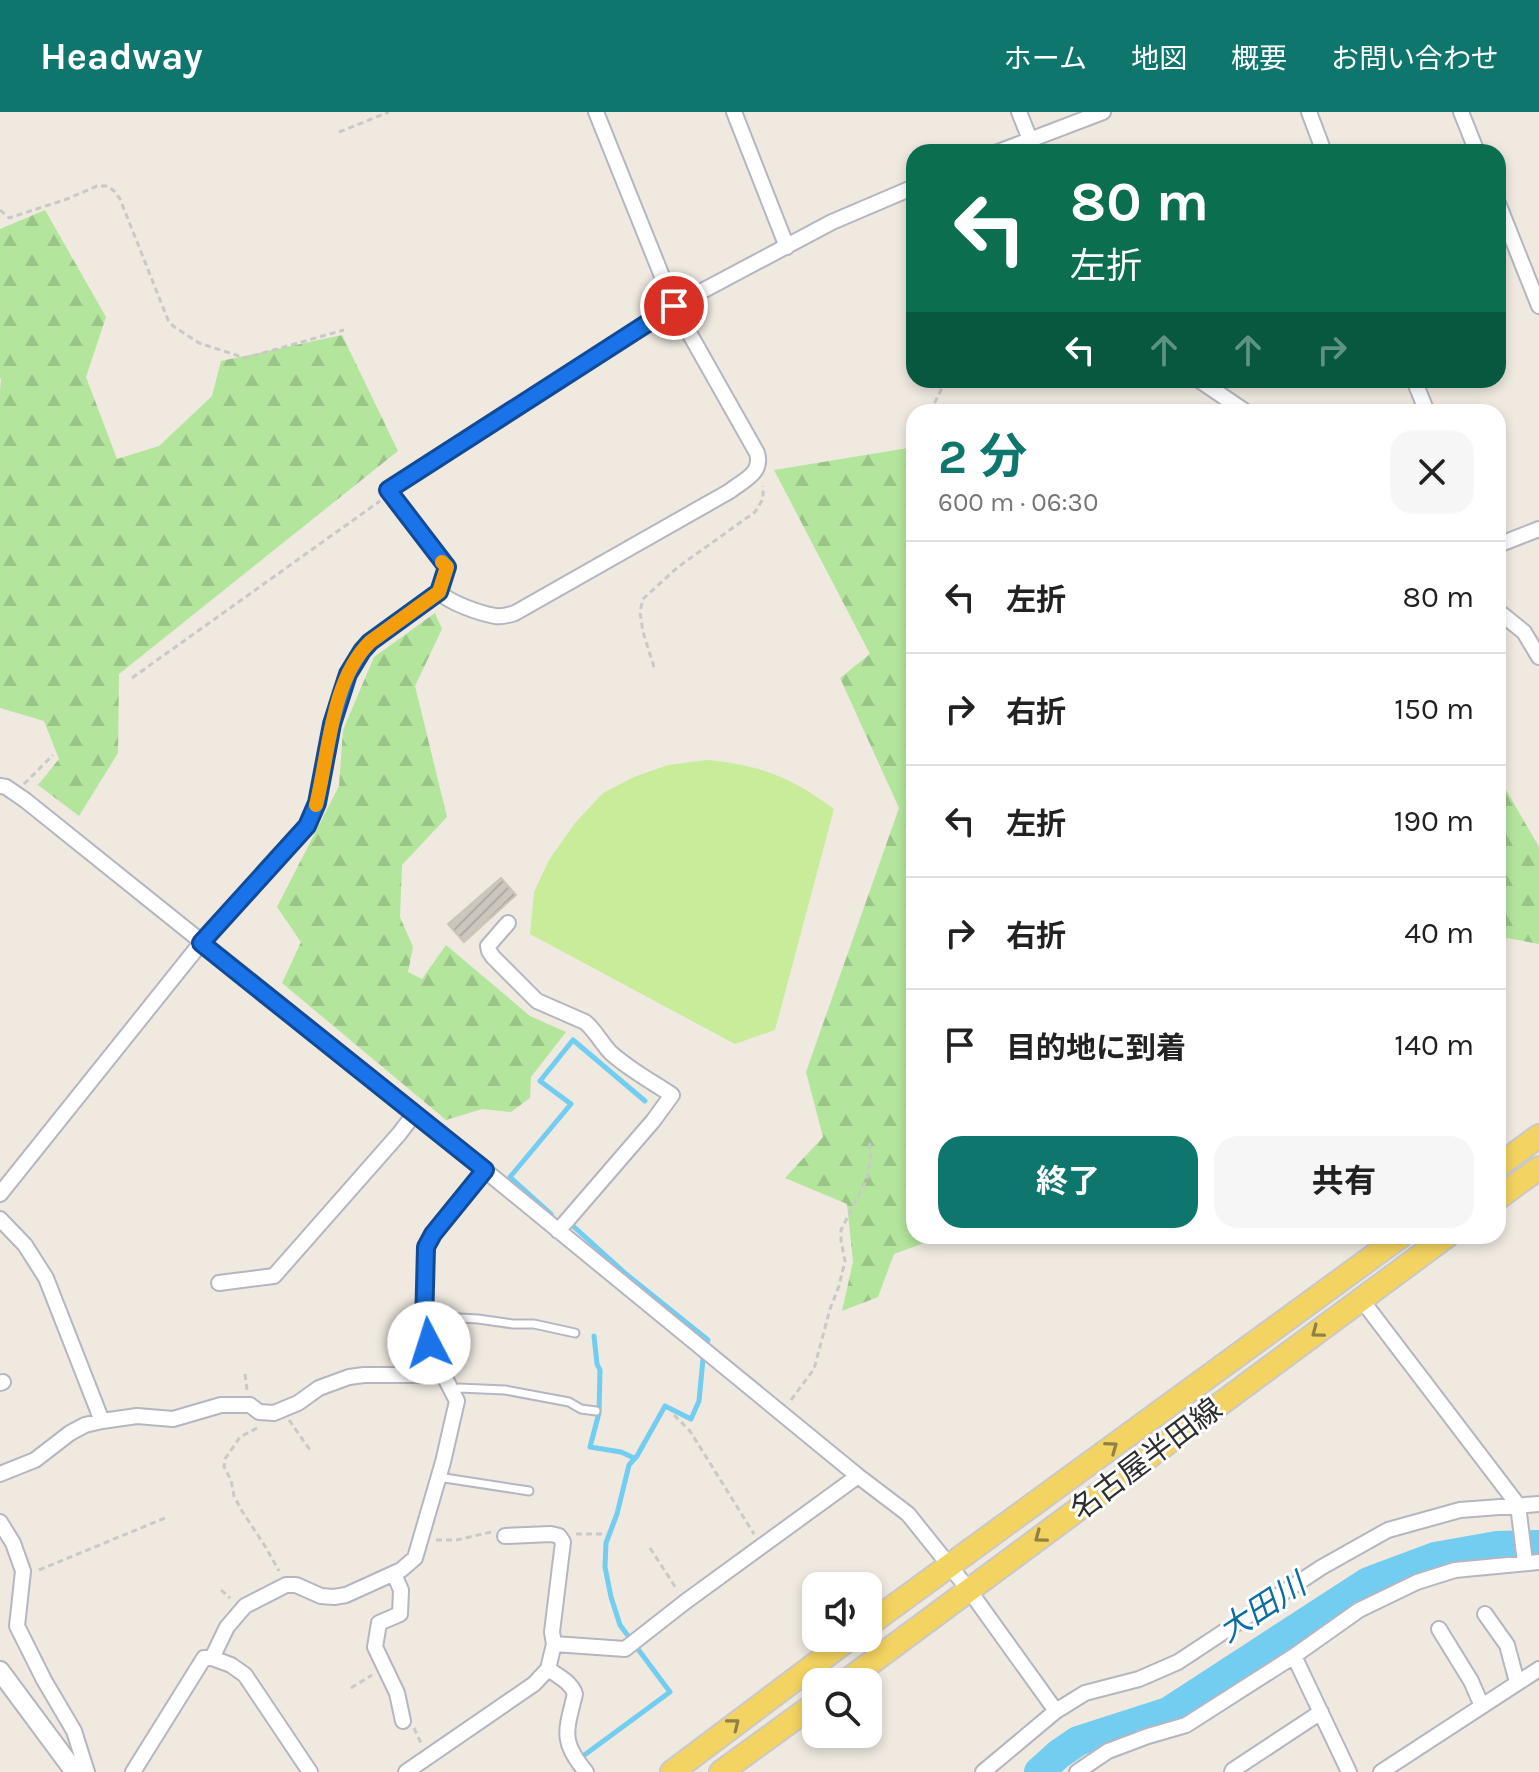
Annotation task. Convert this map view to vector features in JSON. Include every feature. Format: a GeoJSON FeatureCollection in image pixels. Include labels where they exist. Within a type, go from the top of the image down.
{"type":"FeatureCollection","features":[{"type":"Feature","properties":{"kind":"main road"},"geometry":{"type":"LineString","coordinates":[[1506,1160],[1539,1136]]}},
{"type":"Feature","properties":{"kind":"main road"},"geometry":{"type":"LineString","coordinates":[[1506,1192],[1539,1168]]}},
{"type":"Feature","properties":{"kind":"main road","name":"名古屋半田線"},"geometry":{"type":"LineString","coordinates":[[882,1615],[1390,1244]]}},
{"type":"Feature","properties":{"kind":"main road","name":"名古屋半田線"},"geometry":{"type":"LineString","coordinates":[[864,1668],[1436,1244]]}},
{"type":"Feature","properties":{"kind":"main road"},"geometry":{"type":"LineString","coordinates":[[672,1772],[831,1652]]}},
{"type":"Feature","properties":{"kind":"main road"},"geometry":{"type":"LineString","coordinates":[[721,1772],[802,1713]]}},
{"type":"Feature","properties":{"kind":"street"},"geometry":{"type":"LineString","coordinates":[[439,592],[447,600],[496,616],[515,613],[730,491],[756,473],[760,462],[674,306],[596,112]]}},
{"type":"Feature","properties":{"kind":"street"},"geometry":{"type":"LineString","coordinates":[[734,112],[787,247]]}},
{"type":"Feature","properties":{"kind":"street"},"geometry":{"type":"LineString","coordinates":[[1019,112],[1031,144]]}},
{"type":"Feature","properties":{"kind":"street"},"geometry":{"type":"LineString","coordinates":[[1036,144],[1103,112]]}},
{"type":"Feature","properties":{"kind":"street"},"geometry":{"type":"LineString","coordinates":[[1309,112],[1321,144]]}},
{"type":"Feature","properties":{"kind":"street"},"geometry":{"type":"LineString","coordinates":[[1461,112],[1474,144]]}},
{"type":"Feature","properties":{"kind":"street"},"geometry":{"type":"LineString","coordinates":[[0,1194],[201,943],[307,826],[317,803],[332,724],[348,674],[362,651],[439,592],[447,567],[388,490],[674,306],[832,222],[906,190]]}},
{"type":"Feature","properties":{"kind":"street"},"geometry":{"type":"LineString","coordinates":[[1506,223],[1539,306]]}},
{"type":"Feature","properties":{"kind":"street"},"geometry":{"type":"LineString","coordinates":[[1211,388],[1234,404]]}},
{"type":"Feature","properties":{"kind":"street"},"geometry":{"type":"LineString","coordinates":[[1506,542],[1539,529]]}},
{"type":"Feature","properties":{"kind":"street"},"geometry":{"type":"LineString","coordinates":[[1506,617],[1524,632],[1539,657]]}},
{"type":"Feature","properties":{"kind":"street"},"geometry":{"type":"LineString","coordinates":[[0,786],[16,793],[908,1514],[969,1590],[1056,1711]]}},
{"type":"Feature","properties":{"kind":"street"},"geometry":{"type":"LineString","coordinates":[[508,923],[488,946],[493,957],[537,1001],[585,1022],[613,1054],[643,1078],[672,1095],[558,1231]]}},
{"type":"Feature","properties":{"kind":"street"},"geometry":{"type":"LineString","coordinates":[[219,1283],[274,1276],[415,1113]]}},
{"type":"Feature","properties":{"kind":"street"},"geometry":{"type":"LineString","coordinates":[[212,1658],[227,1627],[245,1606],[286,1585],[296,1585],[321,1596],[346,1595],[394,1574],[415,1558],[457,1401],[429,1343],[424,1323],[426,1247],[485,1170]]}},
{"type":"Feature","properties":{"kind":"street"},"geometry":{"type":"LineString","coordinates":[[0,1219],[25,1245],[46,1278],[102,1421]]}},
{"type":"Feature","properties":{"kind":"street"},"geometry":{"type":"LineString","coordinates":[[1077,1772],[1095,1767],[1108,1751],[1186,1725],[1359,1610],[1417,1582],[1455,1570],[1532,1562],[1521,1530],[1518,1505],[1361,1299]]}},
{"type":"Feature","properties":{"kind":"street"},"geometry":{"type":"LineString","coordinates":[[0,1474],[35,1460],[85,1425],[102,1421],[137,1416],[173,1419],[221,1405],[250,1405],[259,1412],[278,1412],[319,1388],[349,1377],[442,1372]]}},
{"type":"Feature","properties":{"kind":"street"},"geometry":{"type":"LineString","coordinates":[[554,1644],[625,1649],[858,1476]]}},
{"type":"Feature","properties":{"kind":"street"},"geometry":{"type":"LineString","coordinates":[[983,1772],[1056,1711],[1085,1693],[1139,1679],[1178,1662],[1322,1567],[1388,1530],[1460,1510],[1539,1504]]}},
{"type":"Feature","properties":{"kind":"street"},"geometry":{"type":"LineString","coordinates":[[0,1522],[13,1543],[23,1571],[17,1626],[74,1731],[87,1772]]}},
{"type":"Feature","properties":{"kind":"street"},"geometry":{"type":"LineString","coordinates":[[406,1772],[534,1684],[548,1669],[554,1644],[552,1632],[563,1542],[559,1536],[551,1534],[505,1536]]}},
{"type":"Feature","properties":{"kind":"street"},"geometry":{"type":"LineString","coordinates":[[394,1574],[401,1590],[400,1614],[379,1623],[375,1647],[397,1693],[403,1721]]}},
{"type":"Feature","properties":{"kind":"street"},"geometry":{"type":"LineString","coordinates":[[1485,1614],[1507,1645],[1517,1682]]}},
{"type":"Feature","properties":{"kind":"street"},"geometry":{"type":"LineString","coordinates":[[1439,1629],[1471,1681],[1482,1706]]}},
{"type":"Feature","properties":{"kind":"street"},"geometry":{"type":"LineString","coordinates":[[1294,1656],[1349,1772]]}},
{"type":"Feature","properties":{"kind":"street"},"geometry":{"type":"LineString","coordinates":[[133,1772],[204,1658],[231,1665],[245,1675],[310,1772]]}},
{"type":"Feature","properties":{"kind":"street"},"geometry":{"type":"LineString","coordinates":[[548,1669],[569,1683],[575,1694],[566,1729],[567,1740],[575,1759],[586,1772]]}},
{"type":"Feature","properties":{"kind":"street"},"geometry":{"type":"LineString","coordinates":[[1381,1772],[1539,1669]]}},
{"type":"Feature","properties":{"kind":"street"},"geometry":{"type":"LineString","coordinates":[[0,1671],[75,1772]]}},
{"type":"Feature","properties":{"kind":"street"},"geometry":{"type":"LineString","coordinates":[[1232,1772],[1321,1712]]}},
{"type":"Feature","properties":{"kind":"lane"},"geometry":{"type":"LineString","coordinates":[[424,1323],[459,1318],[478,1319],[534,1324],[575,1333]]}},
{"type":"Feature","properties":{"kind":"lane"},"geometry":{"type":"LineString","coordinates":[[452,1393],[459,1388],[505,1390],[569,1402],[581,1409],[596,1411]]}},
{"type":"Feature","properties":{"kind":"lane"},"geometry":{"type":"LineString","coordinates":[[438,1477],[529,1491]]}},
{"type":"Feature","properties":{"kind":"path"},"geometry":{"type":"LineString","coordinates":[[339,132],[389,112]]}},
{"type":"Feature","properties":{"kind":"path"},"geometry":{"type":"LineString","coordinates":[[0,210],[9,218],[97,186],[108,186],[120,199],[168,320],[199,343],[245,358],[344,330]]}},
{"type":"Feature","properties":{"kind":"path"},"geometry":{"type":"LineString","coordinates":[[654,667],[643,632],[640,612],[643,599],[678,567],[755,512],[763,499],[764,488],[756,473]]}},
{"type":"Feature","properties":{"kind":"path"},"geometry":{"type":"LineString","coordinates":[[132,678],[390,494]]}},
{"type":"Feature","properties":{"kind":"path"},"geometry":{"type":"LineString","coordinates":[[16,793],[53,755]]}},
{"type":"Feature","properties":{"kind":"path"},"geometry":{"type":"LineString","coordinates":[[782,1414],[814,1369],[845,1261],[841,1230],[867,1179],[871,1155],[869,1140]]}},
{"type":"Feature","properties":{"kind":"path"},"geometry":{"type":"LineString","coordinates":[[286,1585],[234,1496],[224,1467],[225,1459],[240,1437],[266,1424],[278,1412],[310,1450]]}},
{"type":"Feature","properties":{"kind":"path"},"geometry":{"type":"LineString","coordinates":[[674,1415],[690,1431],[762,1546]]}},
{"type":"Feature","properties":{"kind":"path"},"geometry":{"type":"LineString","coordinates":[[23,1571],[48,1567],[165,1518]]}},
{"type":"Feature","properties":{"kind":"path"},"geometry":{"type":"LineString","coordinates":[[420,1540],[457,1540],[504,1530],[505,1536]]}},
{"type":"Feature","properties":{"kind":"path"},"geometry":{"type":"LineString","coordinates":[[560,1538],[604,1534]]}},
{"type":"Feature","properties":{"kind":"path"},"geometry":{"type":"LineString","coordinates":[[650,1548],[685,1602]]}},
{"type":"Feature","properties":{"kind":"path"},"geometry":{"type":"LineString","coordinates":[[351,1688],[384,1667]]}},
{"type":"Feature","properties":{"kind":"path"},"geometry":{"type":"LineString","coordinates":[[403,1721],[408,1721],[430,1755]]}},
{"type":"Feature","properties":{"kind":"green space"},"geometry":{"type":"Polygon","coordinates":[[[45,210],[106,317],[86,377],[117,459],[159,446],[212,396],[221,361],[342,335],[398,451],[119,674],[118,753],[79,816],[38,785],[59,759],[44,721],[0,708],[0,229],[45,210]]]}},
{"type":"Feature","properties":{"kind":"green space"},"geometry":{"type":"Polygon","coordinates":[[[906,448],[906,1244],[921,1244],[894,1254],[878,1297],[842,1311],[853,1262],[847,1204],[785,1178],[823,1137],[806,1072],[899,808],[840,678],[870,654],[774,470],[906,448]]]}},
{"type":"Feature","properties":{"kind":"green space"},"geometry":{"type":"Polygon","coordinates":[[[435,613],[442,629],[415,686],[447,817],[402,865],[400,917],[413,947],[408,972],[422,979],[446,945],[530,1016],[566,1032],[531,1077],[530,1098],[511,1112],[482,1109],[446,1120],[282,983],[301,942],[277,907],[339,786],[343,730],[374,657],[435,613]]]}},
{"type":"Feature","properties":{"kind":"green space"},"geometry":{"type":"Polygon","coordinates":[[[707,760],[743,765],[774,774],[834,809],[775,1030],[735,1044],[530,934],[534,892],[549,860],[575,823],[603,793],[634,777],[668,765],[707,760]]]}},
{"type":"Feature","properties":{"kind":"green space"},"geometry":{"type":"Polygon","coordinates":[[[1506,790],[1539,847],[1539,944],[1507,938],[1506,790]]]}},
{"type":"Feature","properties":{"kind":"building"},"geometry":{"type":"Polygon","coordinates":[[[501,878],[516,895],[464,942],[448,924],[501,878]]]}},
{"type":"Feature","properties":{"kind":"waterway"},"geometry":{"type":"LineString","coordinates":[[551,1214],[510,1177],[571,1104],[540,1081],[573,1040],[645,1101]]}},
{"type":"Feature","properties":{"kind":"waterway"},"geometry":{"type":"LineString","coordinates":[[573,1226],[626,1274],[708,1340],[699,1401],[691,1419],[665,1406],[629,1465],[606,1543],[605,1567],[620,1625],[670,1692],[583,1756]]}},
{"type":"Feature","properties":{"kind":"waterway"},"geometry":{"type":"LineString","coordinates":[[594,1336],[600,1370],[599,1413],[590,1447],[621,1452],[634,1458]]}},
{"type":"Feature","properties":{"kind":"waterway","name":"大田川"},"geometry":{"type":"LineString","coordinates":[[1039,1772],[1078,1741],[1168,1712],[1368,1582],[1435,1557],[1497,1546],[1539,1545]]}},
{"type":"Feature","properties":{"kind":"slow traffic"},"geometry":{"type":"LineString","coordinates":[[316,805],[332,724],[348,674],[370,642],[439,592],[447,567],[442,562]]}},
{"type":"Feature","properties":{"kind":"route"},"geometry":{"type":"LineString","coordinates":[[429,1343],[424,1327],[426,1247],[485,1170],[201,943],[307,826],[317,803],[332,724],[348,674],[362,651],[439,592],[447,567],[388,490],[674,306]]}}]}
